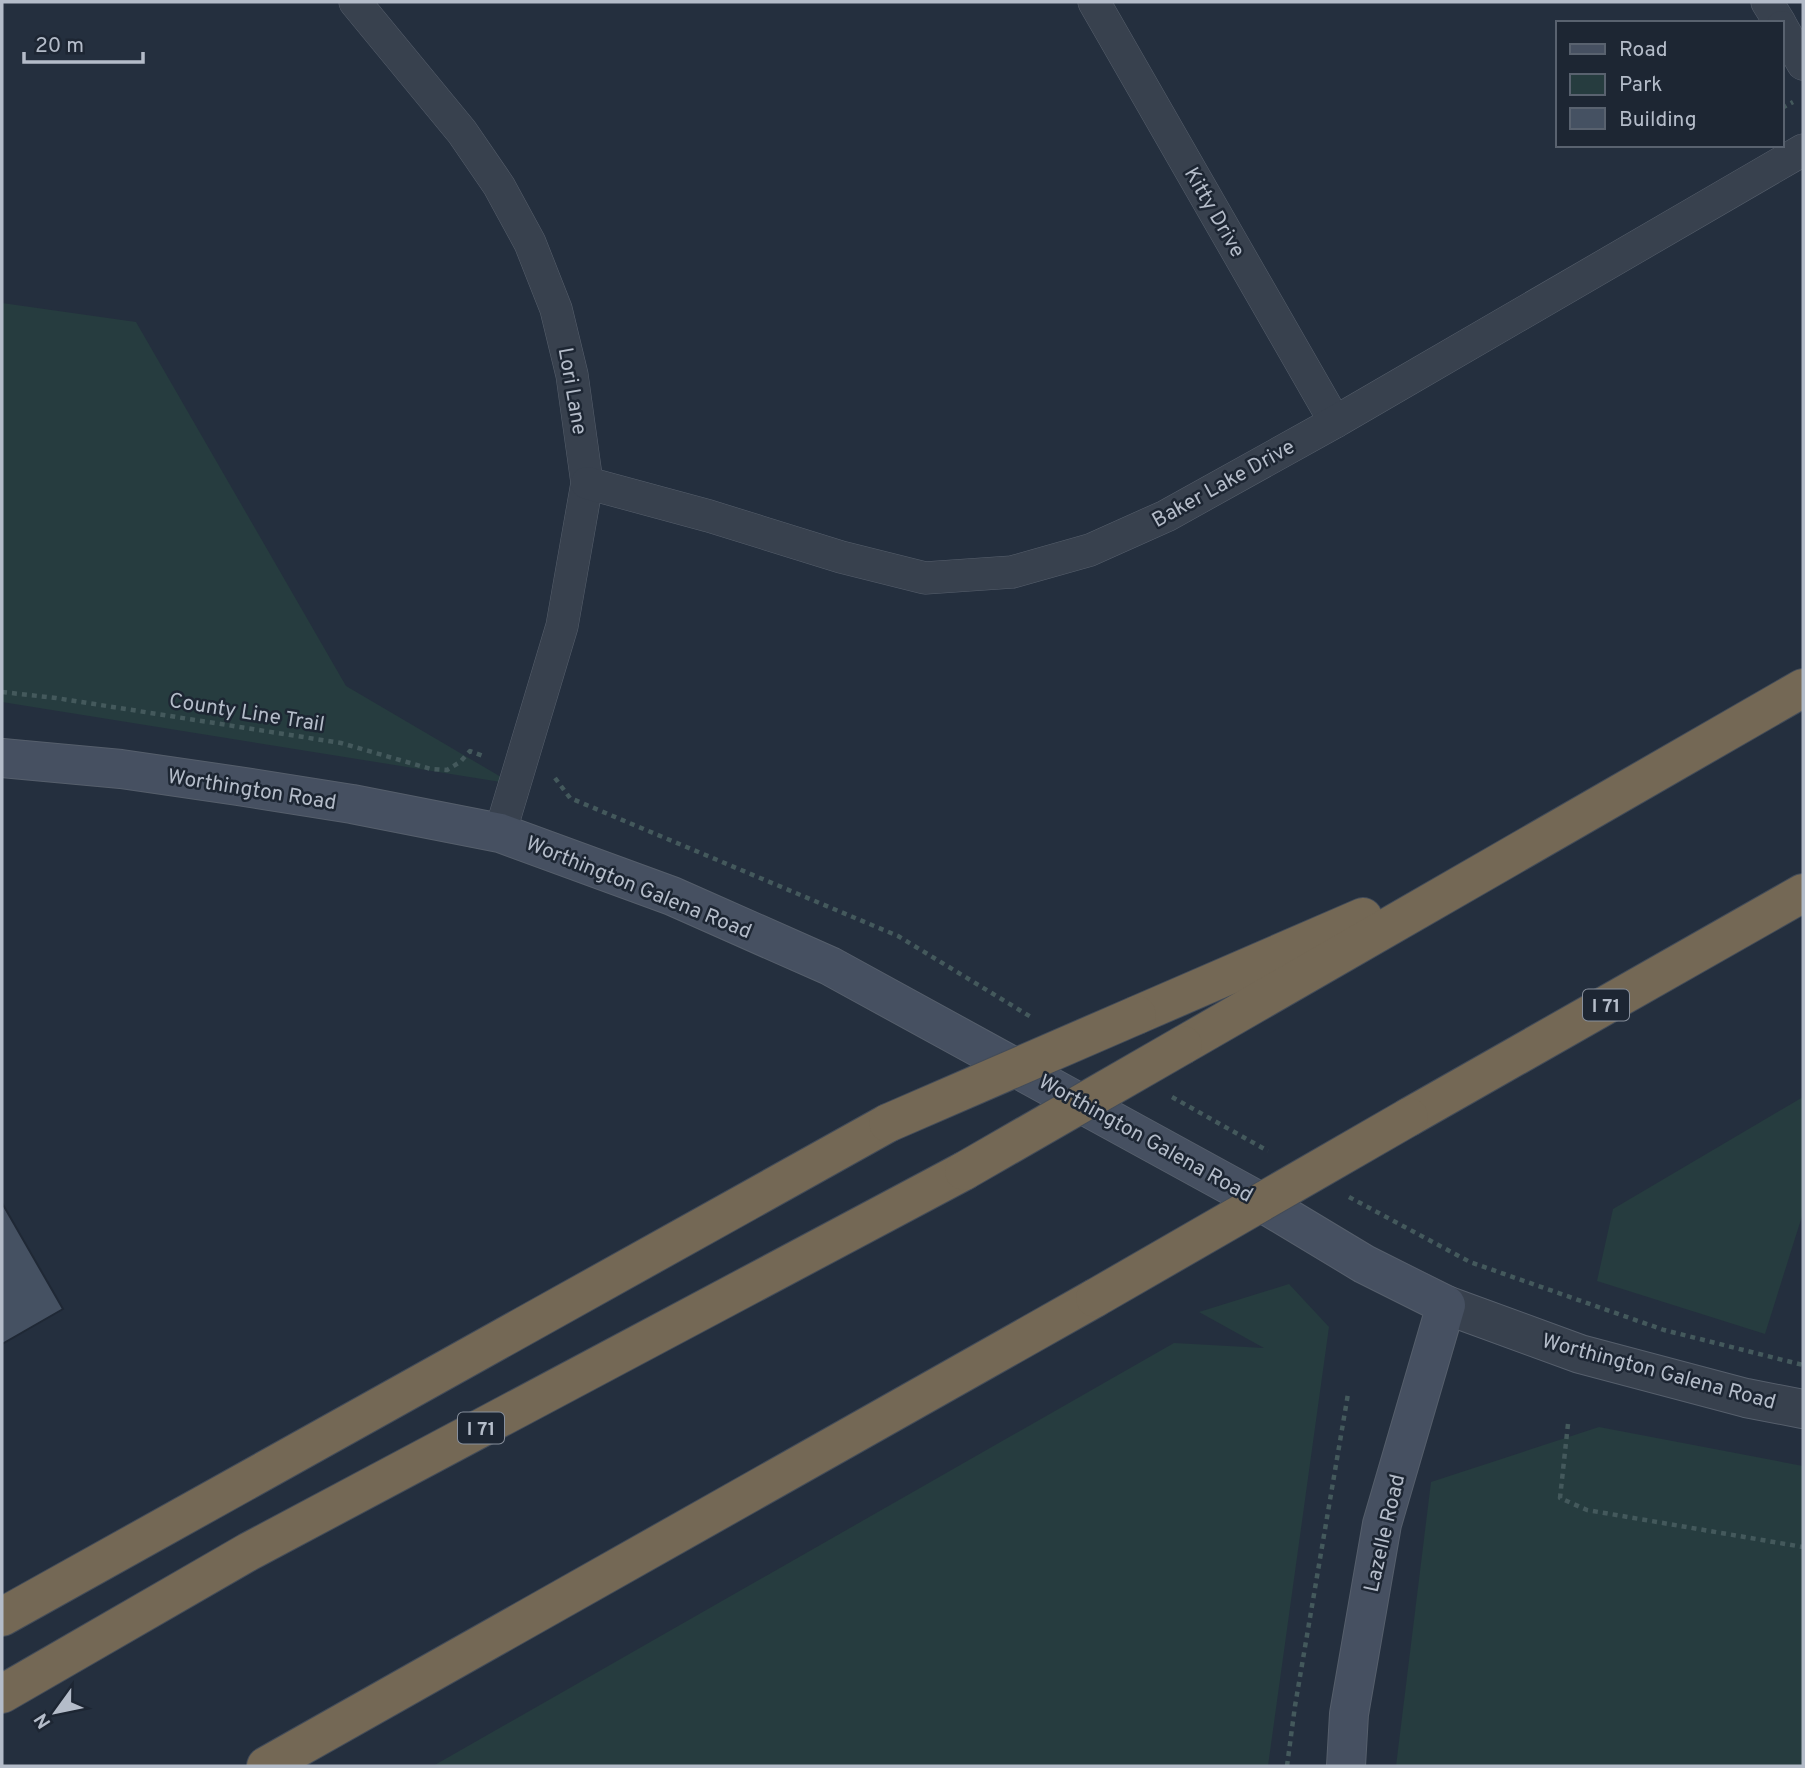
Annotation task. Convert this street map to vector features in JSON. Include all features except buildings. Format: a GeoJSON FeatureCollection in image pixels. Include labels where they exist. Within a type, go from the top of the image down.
{"type":"FeatureCollection","features":[{"type":"Feature","properties":{"kind":"highway","name":"I 71"},"geometry":{"type":"LineString","coordinates":[[2,1694],[248,1552],[964,1171],[1803,688]]}},
{"type":"Feature","properties":{"kind":"highway"},"geometry":{"type":"LineString","coordinates":[[2,1617],[888,1123],[1536,843]]}},
{"type":"Feature","properties":{"kind":"highway","name":"I 71"},"geometry":{"type":"LineString","coordinates":[[266,1766],[1095,1298],[1803,893]]}},
{"type":"Feature","properties":{"kind":"highway"},"geometry":{"type":"LineString","coordinates":[[285,1766],[480,1645]]}},
{"type":"Feature","properties":{"kind":"main road","name":"Worthington Road"},"geometry":{"type":"LineString","coordinates":[[2,758],[121,769],[238,786],[500,832]]}},
{"type":"Feature","properties":{"kind":"main road","name":"Worthington Galena Road"},"geometry":{"type":"LineString","coordinates":[[500,832],[672,896],[830,966],[1266,1205],[1364,1264],[1446,1305]]}},
{"type":"Feature","properties":{"kind":"main road","name":"Lazelle Road"},"geometry":{"type":"LineString","coordinates":[[1346,1766],[1349,1714],[1382,1524],[1446,1305]]}},
{"type":"Feature","properties":{"kind":"street","name":"Lori Lane"},"geometry":{"type":"LineString","coordinates":[[355,2],[462,132],[499,186],[530,243],[556,309],[572,375],[587,483],[562,626],[500,832]]}},
{"type":"Feature","properties":{"kind":"street","name":"Kitty Drive"},"geometry":{"type":"LineString","coordinates":[[1094,2],[1335,422]]}},
{"type":"Feature","properties":{"kind":"street"},"geometry":{"type":"LineString","coordinates":[[1768,2],[1779,21]]}},
{"type":"Feature","properties":{"kind":"street"},"geometry":{"type":"LineString","coordinates":[[1784,31],[1803,64]]}},
{"type":"Feature","properties":{"kind":"street","name":"Baker Lake Drive"},"geometry":{"type":"LineString","coordinates":[[587,483],[709,516],[841,557],[925,578],[1012,572],[1090,550],[1166,516],[1335,422],[1803,150]]}},
{"type":"Feature","properties":{"kind":"street","name":"Worthington Galena Road"},"geometry":{"type":"LineString","coordinates":[[1446,1305],[1580,1354],[1746,1398],[1803,1409]]}},
{"type":"Feature","properties":{"kind":"path"},"geometry":{"type":"LineString","coordinates":[[1784,107],[1793,102]]}},
{"type":"Feature","properties":{"kind":"path","name":"County Line Trail"},"geometry":{"type":"LineString","coordinates":[[2,692],[56,698],[341,743],[431,769],[447,770],[460,762],[470,751],[478,754]]}},
{"type":"Feature","properties":{"kind":"path"},"geometry":{"type":"LineString","coordinates":[[1287,1766],[1348,1394]]}},
{"type":"Feature","properties":{"kind":"path"},"geometry":{"type":"LineString","coordinates":[[1569,1424],[1560,1498],[1587,1510],[1803,1547]]}},
{"type":"Feature","properties":{"kind":"green space"},"geometry":{"type":"Polygon","coordinates":[[[2,303],[136,322],[346,686],[513,784],[2,702],[2,303]]]}},
{"type":"Feature","properties":{"kind":"green space"},"geometry":{"type":"Polygon","coordinates":[[[1803,1097],[1803,1213],[1765,1334],[1597,1281],[1613,1209],[1803,1097]]]}},
{"type":"Feature","properties":{"kind":"green space"},"geometry":{"type":"Polygon","coordinates":[[[1289,1284],[1329,1327],[1268,1766],[433,1766],[1174,1343],[1264,1348],[1199,1312],[1289,1284]]]}},
{"type":"Feature","properties":{"kind":"green space"},"geometry":{"type":"Polygon","coordinates":[[[1599,1427],[1803,1466],[1803,1766],[1396,1766],[1431,1482],[1599,1427]]]}}]}
